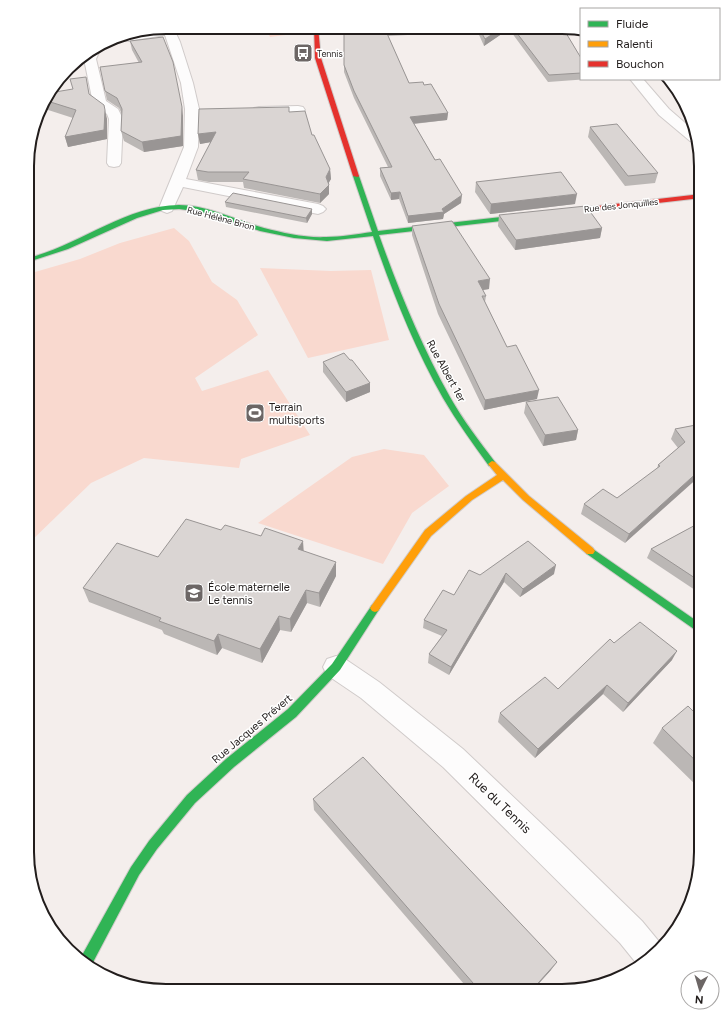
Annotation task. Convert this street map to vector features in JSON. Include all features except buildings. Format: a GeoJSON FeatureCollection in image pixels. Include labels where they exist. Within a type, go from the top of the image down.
{"type":"FeatureCollection","features":[{"type":"Feature","properties":{"kind":"street"},"geometry":{"type":"LineString","coordinates":[[167,208],[191,147],[192,113],[187,83],[170,34]]}},
{"type":"Feature","properties":{"kind":"street","name":"Rue Albert 1er"},"geometry":{"type":"LineString","coordinates":[[316,34],[318,58],[375,232],[408,324],[435,380],[456,415],[478,447],[502,476],[543,513],[581,544],[694,625]]}},
{"type":"Feature","properties":{"kind":"street"},"geometry":{"type":"LineString","coordinates":[[90,58],[100,103],[113,112],[116,119],[114,163]]}},
{"type":"Feature","properties":{"kind":"street"},"geometry":{"type":"LineString","coordinates":[[637,80],[664,112],[690,134]]}},
{"type":"Feature","properties":{"kind":"street"},"geometry":{"type":"LineString","coordinates":[[245,112],[298,110]]}},
{"type":"Feature","properties":{"kind":"street"},"geometry":{"type":"LineString","coordinates":[[192,113],[207,113]]}},
{"type":"Feature","properties":{"kind":"street"},"geometry":{"type":"LineString","coordinates":[[178,182],[318,209]]}},
{"type":"Feature","properties":{"kind":"street","name":"Rue des Jonquilles"},"geometry":{"type":"LineString","coordinates":[[375,232],[694,197]]}},
{"type":"Feature","properties":{"kind":"street","name":"Rue Hélène Brion"},"geometry":{"type":"LineString","coordinates":[[34,258],[62,250],[134,215],[150,210],[179,207],[197,210],[288,236],[327,239],[375,232]]}},
{"type":"Feature","properties":{"kind":"street","name":"Rue Jacques Prévert"},"geometry":{"type":"LineString","coordinates":[[87,958],[135,871],[153,845],[191,799],[230,763],[292,713],[336,667],[386,592],[428,533],[469,498],[502,476]]}},
{"type":"Feature","properties":{"kind":"street","name":"Rue du Tennis"},"geometry":{"type":"LineString","coordinates":[[336,667],[370,690],[454,758],[631,932],[648,952]]}},
{"type":"Feature","properties":{"kind":"shaded area"},"geometry":{"type":"Polygon","coordinates":[[[268,34],[293,34],[270,37],[268,34]]]}},
{"type":"Feature","properties":{"kind":"shaded area"},"geometry":{"type":"Polygon","coordinates":[[[174,228],[189,241],[212,282],[237,300],[258,335],[195,378],[202,391],[268,370],[310,435],[241,459],[239,468],[144,458],[91,483],[34,538],[34,272],[80,259],[120,243],[174,228]]]}},
{"type":"Feature","properties":{"kind":"shaded area"},"geometry":{"type":"Polygon","coordinates":[[[260,268],[331,271],[371,270],[389,340],[308,358],[260,268]]]}},
{"type":"Feature","properties":{"kind":"shaded area"},"geometry":{"type":"Polygon","coordinates":[[[384,449],[424,455],[449,486],[412,513],[383,564],[258,523],[352,457],[384,449]]]}},
{"type":"Feature","properties":{"kind":"traffic: fast"},"geometry":{"type":"LineString","coordinates":[[356,176],[382,252],[411,327],[447,398],[468,432],[492,464]]}},
{"type":"Feature","properties":{"kind":"traffic: fast"},"geometry":{"type":"LineString","coordinates":[[34,258],[66,248],[134,216],[163,208],[187,207],[202,210],[273,232],[316,239],[511,218]]}},
{"type":"Feature","properties":{"kind":"traffic: fast"},"geometry":{"type":"LineString","coordinates":[[590,551],[694,625]]}},
{"type":"Feature","properties":{"kind":"traffic: fast"},"geometry":{"type":"LineString","coordinates":[[88,958],[135,871],[153,845],[191,799],[230,763],[292,713],[336,667],[375,608]]}},
{"type":"Feature","properties":{"kind":"traffic: slow"},"geometry":{"type":"LineString","coordinates":[[492,464],[526,498],[590,551]]}},
{"type":"Feature","properties":{"kind":"traffic: slow"},"geometry":{"type":"LineString","coordinates":[[375,608],[428,533],[469,498],[502,476]]}},
{"type":"Feature","properties":{"kind":"traffic: jam"},"geometry":{"type":"LineString","coordinates":[[316,34],[318,58],[356,176]]}},
{"type":"Feature","properties":{"kind":"traffic: jam"},"geometry":{"type":"LineString","coordinates":[[511,218],[694,197]]}},
{"type":"Feature","properties":{"kind":"place","name":"Tennis"},"geometry":{"type":"Point","coordinates":[303,53]}},
{"type":"Feature","properties":{"kind":"place","name":"Terrain multisports"},"geometry":{"type":"Point","coordinates":[255,413]}},
{"type":"Feature","properties":{"kind":"place","name":"École maternelle Le tennis"},"geometry":{"type":"Point","coordinates":[194,593]}}]}
